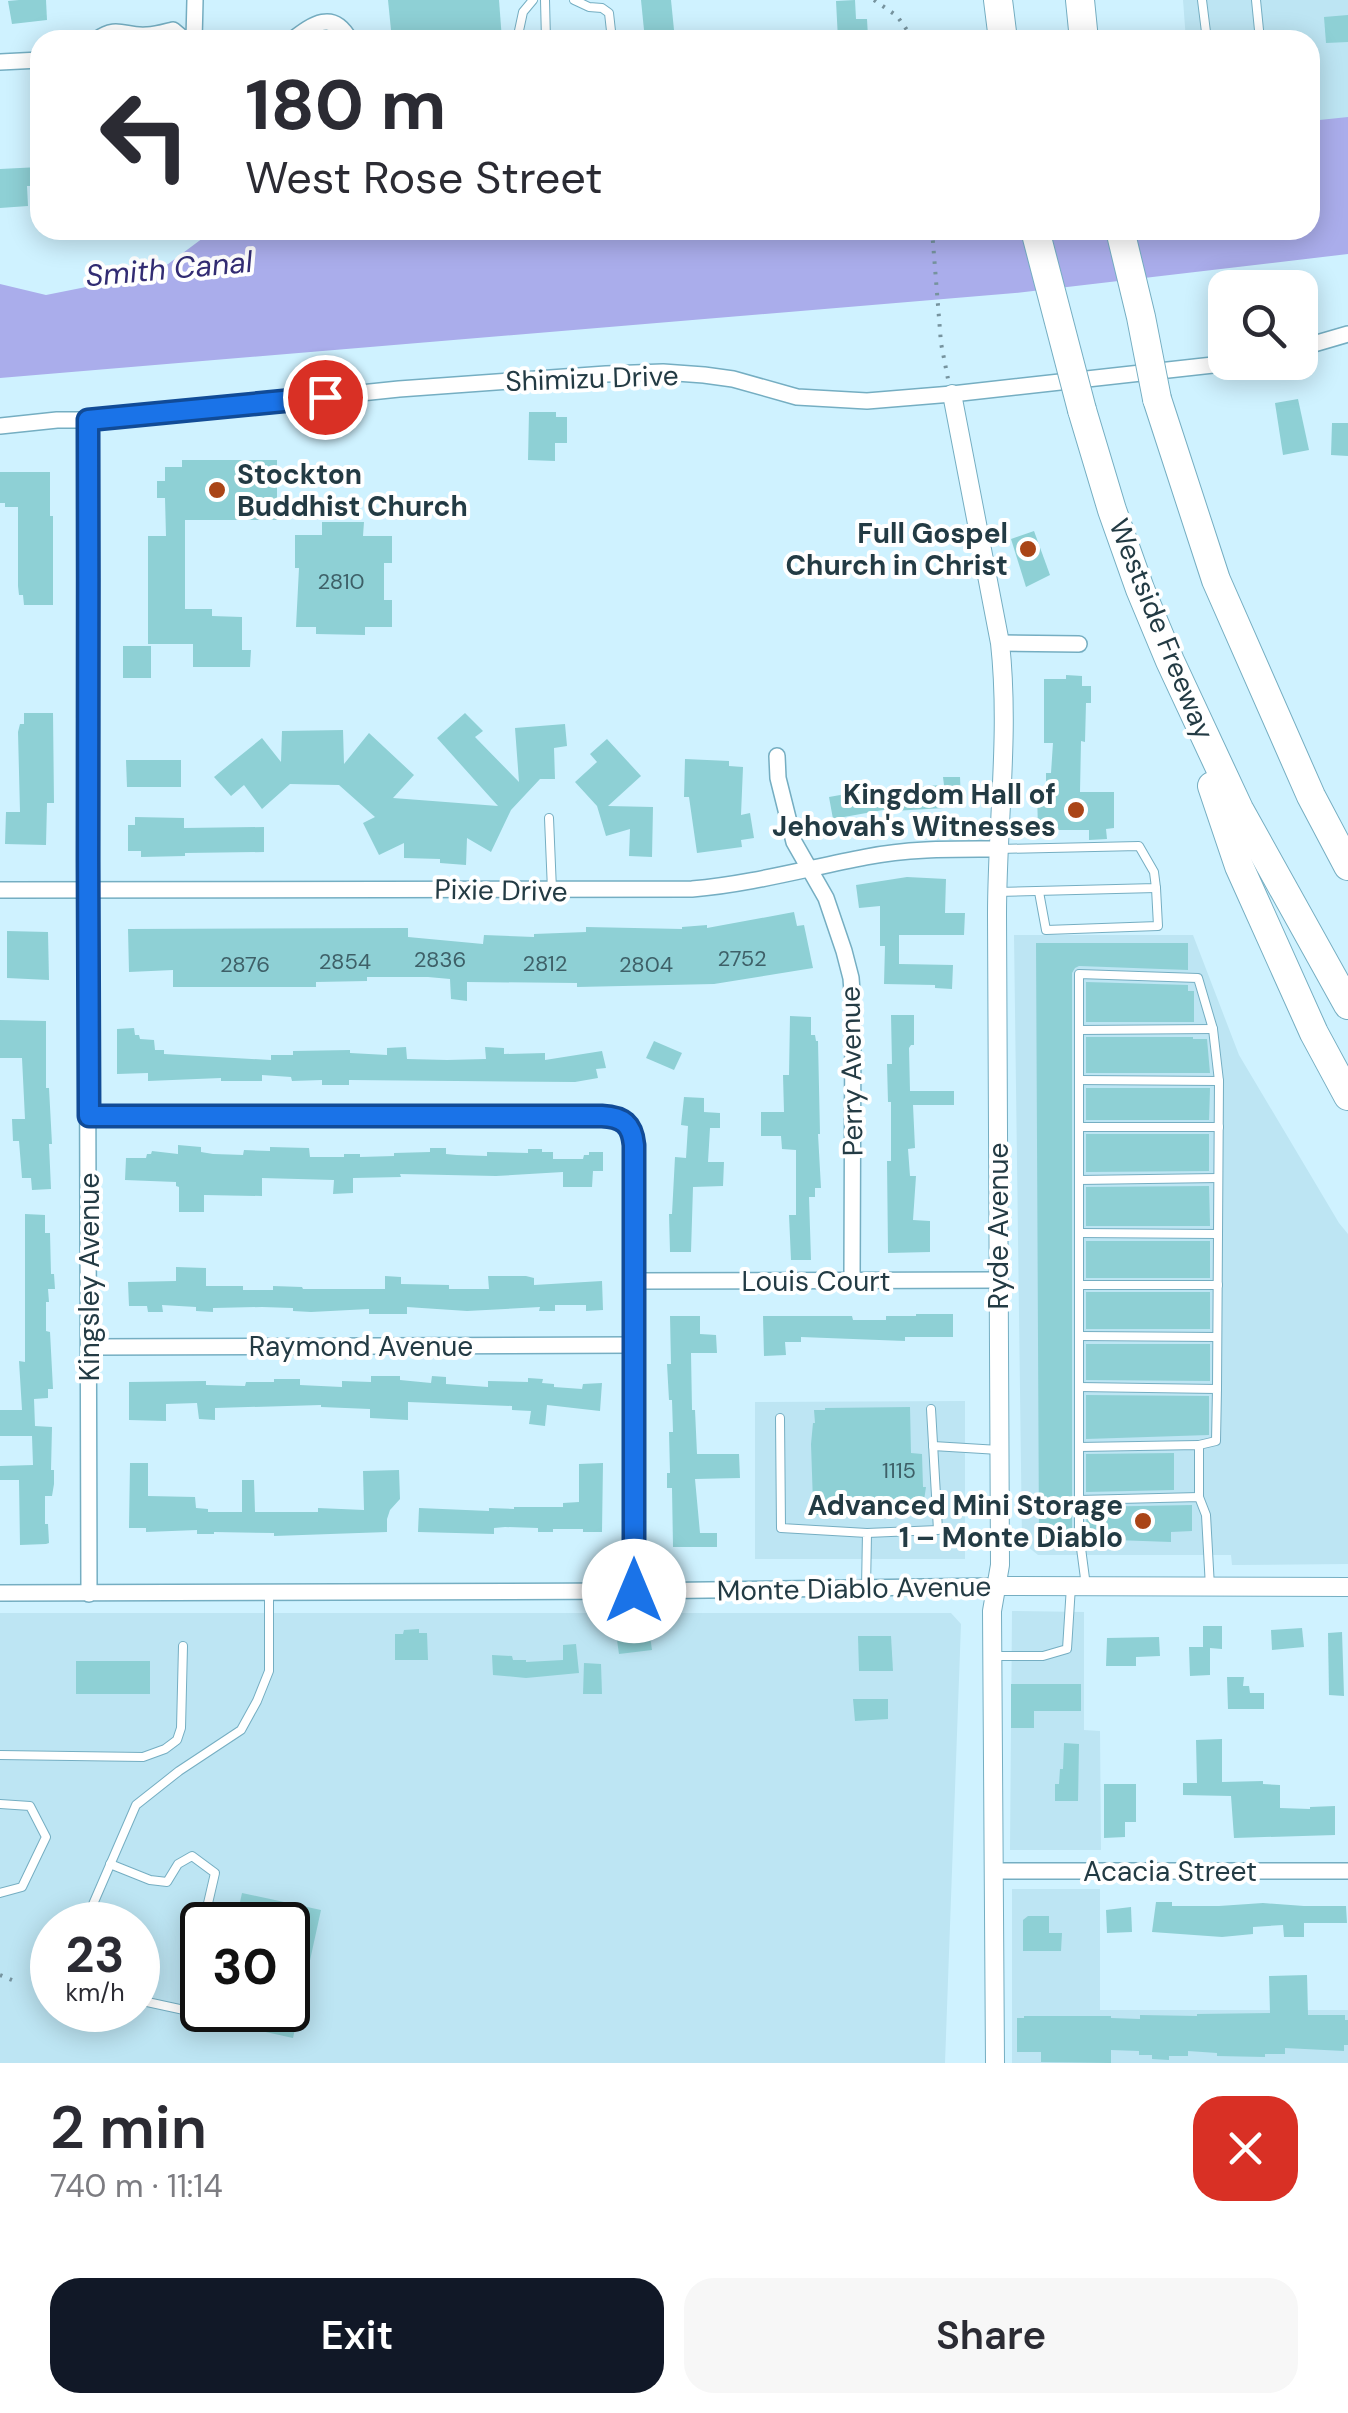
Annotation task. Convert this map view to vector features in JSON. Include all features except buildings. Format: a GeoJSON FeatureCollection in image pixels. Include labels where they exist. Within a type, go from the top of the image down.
{"type":"FeatureCollection","features":[{"type":"Feature","properties":{"kind":"highway"},"geometry":{"type":"LineString","coordinates":[[995,0],[1001,30]]}},
{"type":"Feature","properties":{"kind":"highway"},"geometry":{"type":"LineString","coordinates":[[1081,1],[1083,30]]}},
{"type":"Feature","properties":{"kind":"highway","name":"Westside Freeway"},"geometry":{"type":"LineString","coordinates":[[1039,240],[1082,410],[1118,526],[1170,661],[1239,809],[1348,1005]]}},
{"type":"Feature","properties":{"kind":"highway"},"geometry":{"type":"LineString","coordinates":[[1122,240],[1157,400],[1216,580],[1310,796],[1344,856]]}},
{"type":"Feature","properties":{"kind":"highway"},"geometry":{"type":"LineString","coordinates":[[1170,661],[1239,866],[1314,1034],[1348,1096]]}},
{"type":"Feature","properties":{"kind":"street"},"geometry":{"type":"LineString","coordinates":[[194,30],[195,0]]}},
{"type":"Feature","properties":{"kind":"street"},"geometry":{"type":"LineString","coordinates":[[306,30],[318,22],[332,22],[344,30]]}},
{"type":"Feature","properties":{"kind":"street"},"geometry":{"type":"LineString","coordinates":[[0,62],[30,60]]}},
{"type":"Feature","properties":{"kind":"street"},"geometry":{"type":"LineString","coordinates":[[1318,343],[1348,334]]}},
{"type":"Feature","properties":{"kind":"street","name":"Shimizu Drive"},"geometry":{"type":"LineString","coordinates":[[0,426],[399,389],[644,372],[733,379],[797,397],[867,401],[1208,366]]}},
{"type":"Feature","properties":{"kind":"street","name":"Ryde Avenue"},"geometry":{"type":"LineString","coordinates":[[952,394],[1004,674],[997,892],[1000,1566],[992,1611],[995,2063]]}},
{"type":"Feature","properties":{"kind":"street","name":"Kingsley Avenue"},"geometry":{"type":"LineString","coordinates":[[88,420],[89,1594]]}},
{"type":"Feature","properties":{"kind":"street"},"geometry":{"type":"LineString","coordinates":[[1000,643],[1079,644]]}},
{"type":"Feature","properties":{"kind":"street","name":"Perry Avenue"},"geometry":{"type":"LineString","coordinates":[[777,756],[778,778],[794,842],[826,898],[850,978],[852,1280]]}},
{"type":"Feature","properties":{"kind":"street","name":"Pixie Drive"},"geometry":{"type":"LineString","coordinates":[[0,890],[692,889],[743,883],[894,852],[998,849]]}},
{"type":"Feature","properties":{"kind":"street"},"geometry":{"type":"LineString","coordinates":[[89,1116],[615,1116],[630,1127],[634,1145],[634,1591]]}},
{"type":"Feature","properties":{"kind":"street","name":"Louis Court"},"geometry":{"type":"LineString","coordinates":[[633,1281],[998,1280]]}},
{"type":"Feature","properties":{"kind":"street","name":"Raymond Avenue"},"geometry":{"type":"LineString","coordinates":[[89,1346],[633,1346]]}},
{"type":"Feature","properties":{"kind":"street","name":"Monte Diablo Avenue"},"geometry":{"type":"LineString","coordinates":[[0,1593],[1348,1587]]}},
{"type":"Feature","properties":{"kind":"street","name":"Acacia Street"},"geometry":{"type":"LineString","coordinates":[[993,1871],[1348,1871]]}},
{"type":"Feature","properties":{"kind":"lane"},"geometry":{"type":"LineString","coordinates":[[519,30],[523,12],[533,0]]}},
{"type":"Feature","properties":{"kind":"lane"},"geometry":{"type":"LineString","coordinates":[[545,0],[546,30]]}},
{"type":"Feature","properties":{"kind":"lane"},"geometry":{"type":"LineString","coordinates":[[574,0],[609,12],[611,30]]}},
{"type":"Feature","properties":{"kind":"lane"},"geometry":{"type":"LineString","coordinates":[[1202,0],[1206,30]]}},
{"type":"Feature","properties":{"kind":"lane"},"geometry":{"type":"LineString","coordinates":[[1256,0],[1259,30]]}},
{"type":"Feature","properties":{"kind":"lane"},"geometry":{"type":"LineString","coordinates":[[549,818],[552,890]]}},
{"type":"Feature","properties":{"kind":"lane"},"geometry":{"type":"LineString","coordinates":[[998,849],[1140,846],[1154,872],[1158,926],[1046,930],[1040,892]]}},
{"type":"Feature","properties":{"kind":"lane"},"geometry":{"type":"LineString","coordinates":[[997,892],[1156,888]]}},
{"type":"Feature","properties":{"kind":"lane"},"geometry":{"type":"LineString","coordinates":[[992,1656],[1043,1656],[1068,1649],[1078,1586],[1078,1447],[1078,1387],[1079,1336],[1079,974],[1198,978],[1213,1029],[1219,1081],[1216,1441],[1199,1445],[1078,1447]]}},
{"type":"Feature","properties":{"kind":"lane"},"geometry":{"type":"LineString","coordinates":[[1079,1030],[1213,1029]]}},
{"type":"Feature","properties":{"kind":"lane"},"geometry":{"type":"LineString","coordinates":[[1079,1080],[1219,1081]]}},
{"type":"Feature","properties":{"kind":"lane"},"geometry":{"type":"LineString","coordinates":[[1079,1126],[1219,1127]]}},
{"type":"Feature","properties":{"kind":"lane"},"geometry":{"type":"LineString","coordinates":[[1079,1180],[1218,1178]]}},
{"type":"Feature","properties":{"kind":"lane"},"geometry":{"type":"LineString","coordinates":[[1079,1234],[1218,1234]]}},
{"type":"Feature","properties":{"kind":"lane"},"geometry":{"type":"LineString","coordinates":[[1079,1285],[1218,1286]]}},
{"type":"Feature","properties":{"kind":"lane"},"geometry":{"type":"LineString","coordinates":[[1079,1336],[1218,1337]]}},
{"type":"Feature","properties":{"kind":"lane"},"geometry":{"type":"LineString","coordinates":[[1078,1387],[1217,1388]]}},
{"type":"Feature","properties":{"kind":"lane"},"geometry":{"type":"LineString","coordinates":[[780,1418],[780,1528],[867,1533],[938,1530],[931,1409]]}},
{"type":"Feature","properties":{"kind":"lane"},"geometry":{"type":"LineString","coordinates":[[1199,1445],[1199,1497],[1206,1515],[1210,1586]]}},
{"type":"Feature","properties":{"kind":"lane"},"geometry":{"type":"LineString","coordinates":[[934,1446],[1000,1450]]}},
{"type":"Feature","properties":{"kind":"lane"},"geometry":{"type":"LineString","coordinates":[[1078,1500],[1199,1497]]}},
{"type":"Feature","properties":{"kind":"lane"},"geometry":{"type":"LineString","coordinates":[[866,1588],[867,1533]]}},
{"type":"Feature","properties":{"kind":"lane"},"geometry":{"type":"LineString","coordinates":[[94,1902],[136,1805],[241,1730],[269,1670],[269,1593]]}},
{"type":"Feature","properties":{"kind":"lane"},"geometry":{"type":"LineString","coordinates":[[0,1755],[143,1758],[165,1749],[177,1740],[181,1728],[182,1646]]}},
{"type":"Feature","properties":{"kind":"lane"},"geometry":{"type":"LineString","coordinates":[[0,1804],[30,1806],[46,1837],[22,1888],[0,1893]]}},
{"type":"Feature","properties":{"kind":"lane"},"geometry":{"type":"LineString","coordinates":[[110,1864],[150,1880],[167,1882],[178,1864],[192,1856],[215,1873],[208,1902]]}},
{"type":"Feature","properties":{"kind":"path"},"geometry":{"type":"LineString","coordinates":[[874,0],[897,16],[907,30]]}},
{"type":"Feature","properties":{"kind":"path"},"geometry":{"type":"LineString","coordinates":[[933,240],[941,343],[952,394]]}},
{"type":"Feature","properties":{"kind":"path"},"geometry":{"type":"LineString","coordinates":[[0,1975],[12,1980]]}},
{"type":"Feature","properties":{"kind":"shaded area"},"geometry":{"type":"Polygon","coordinates":[[[1183,0],[1348,0],[1348,120],[1320,123],[1320,30],[1185,30],[1183,0]]]}},
{"type":"Feature","properties":{"kind":"shaded area"},"geometry":{"type":"Polygon","coordinates":[[[1014,935],[1193,935],[1239,1055],[1348,1234],[1348,1564],[1232,1565],[1231,1555],[1038,1555],[1022,1542],[1014,935]]]}},
{"type":"Feature","properties":{"kind":"shaded area"},"geometry":{"type":"Polygon","coordinates":[[[965,1401],[965,1559],[755,1559],[755,1402],[965,1401]]]}},
{"type":"Feature","properties":{"kind":"shaded area"},"geometry":{"type":"Polygon","coordinates":[[[1012,1611],[1084,1612],[1084,1730],[1100,1731],[1101,1850],[1010,1850],[1012,1611]]]}},
{"type":"Feature","properties":{"kind":"shaded area"},"geometry":{"type":"Polygon","coordinates":[[[0,1613],[951,1613],[961,1624],[945,2063],[0,2063],[0,1613]]]}},
{"type":"Feature","properties":{"kind":"shaded area"},"geometry":{"type":"Polygon","coordinates":[[[1012,1889],[1100,1889],[1100,2010],[1348,2010],[1348,2063],[1012,2063],[1012,1889]]]}},
{"type":"Feature","properties":{"kind":"water","name":"Smith Canal"},"geometry":{"type":"Polygon","coordinates":[[[1348,117],[1348,254],[1015,293],[0,378],[0,284],[46,295],[156,273],[200,240],[1320,240],[1320,120],[1348,117]]]}},
{"type":"Feature","properties":{"kind":"place","name":"Stockton Buddhist Church"},"geometry":{"type":"Point","coordinates":[217,490]}},
{"type":"Feature","properties":{"kind":"place","name":"Full Gospel Church in Christ"},"geometry":{"type":"Point","coordinates":[1028,549]}},
{"type":"Feature","properties":{"kind":"place","name":"Kingdom Hall of Jehovah's Witnesses"},"geometry":{"type":"Point","coordinates":[1076,810]}},
{"type":"Feature","properties":{"kind":"place","name":"Advanced Mini Storage 1 – Monte Diablo"},"geometry":{"type":"Point","coordinates":[1143,1521]}},
{"type":"Feature","properties":{"kind":"route"},"geometry":{"type":"LineString","coordinates":[[325,397],[88,420],[89,1116],[615,1116],[630,1127],[634,1145],[634,1591]]}}]}
